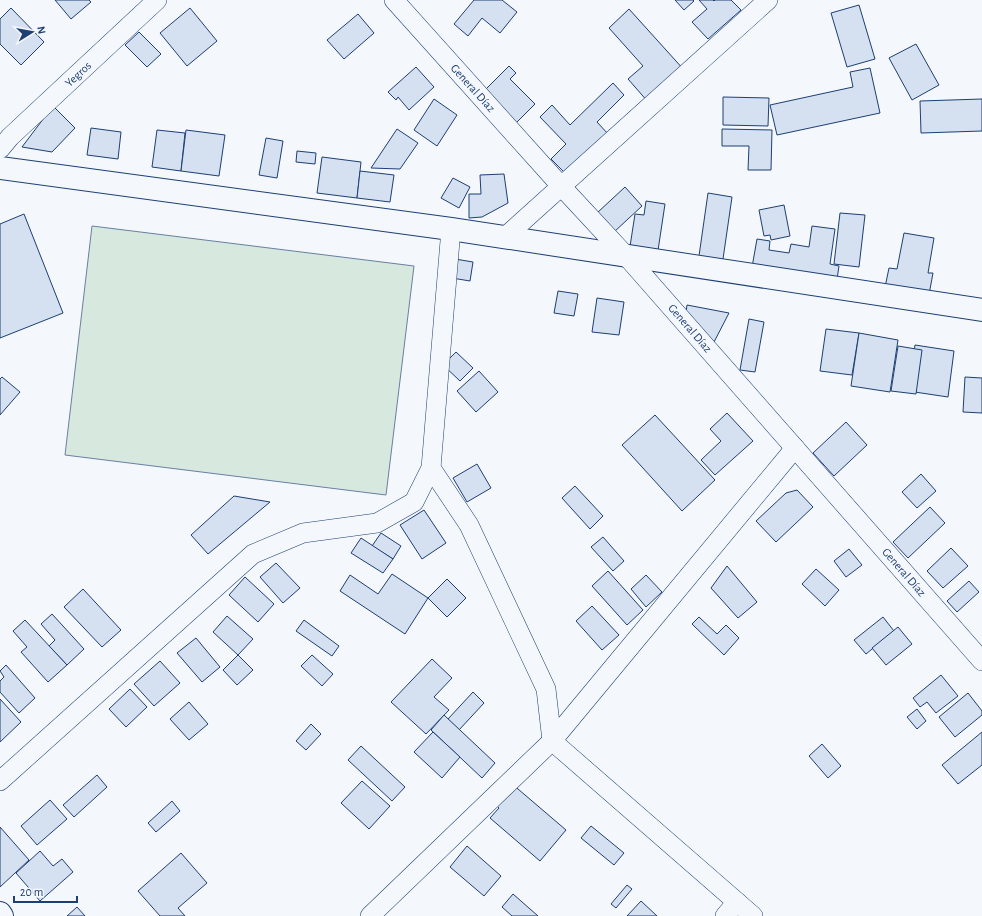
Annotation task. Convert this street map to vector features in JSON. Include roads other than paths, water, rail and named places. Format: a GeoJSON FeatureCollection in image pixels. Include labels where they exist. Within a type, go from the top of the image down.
{"type":"FeatureCollection","features":[{"type":"Feature","properties":{"kind":"street","name":"Yegros"},"geometry":{"type":"LineString","coordinates":[[0,149],[10,137],[157,0]]}},
{"type":"Feature","properties":{"kind":"street","name":"General Díaz"},"geometry":{"type":"LineString","coordinates":[[394,0],[560,186],[627,257],[982,661]]}},
{"type":"Feature","properties":{"kind":"street"},"geometry":{"type":"LineString","coordinates":[[505,237],[768,0]]}},
{"type":"Feature","properties":{"kind":"street"},"geometry":{"type":"LineString","coordinates":[[0,168],[451,229],[982,310]]}},
{"type":"Feature","properties":{"kind":"street"},"geometry":{"type":"LineString","coordinates":[[0,781],[253,554],[303,533],[377,523],[414,502],[431,468],[451,229]]}},
{"type":"Feature","properties":{"kind":"street"},"geometry":{"type":"LineString","coordinates":[[370,916],[552,741],[795,448]]}},
{"type":"Feature","properties":{"kind":"street"},"geometry":{"type":"LineString","coordinates":[[431,468],[469,526],[546,689],[552,741],[731,909],[752,916]]}}]}
